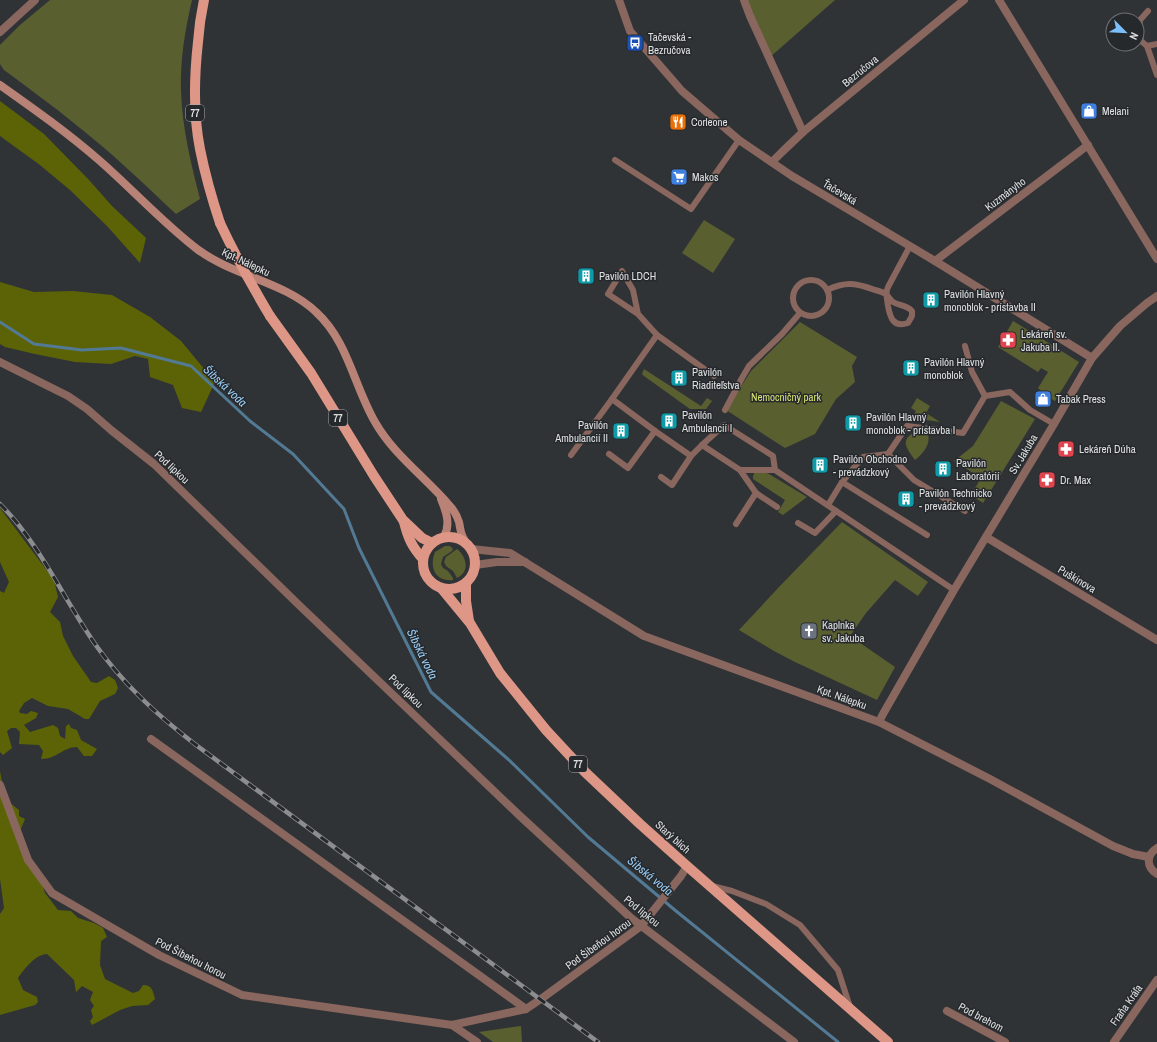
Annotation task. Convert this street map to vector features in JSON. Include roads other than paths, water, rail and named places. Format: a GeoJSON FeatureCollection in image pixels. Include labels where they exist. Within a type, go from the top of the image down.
{"type":"FeatureCollection","features":[{"type":"Feature","properties":{"kind":"main road","name":"77"},"geometry":{"type":"LineString","coordinates":[[204,0],[201,12],[195,68],[195,112],[200,148],[209,190],[220,223],[238,261],[270,316],[311,374],[374,476],[404,520],[422,538],[432,543]]}},
{"type":"Feature","properties":{"kind":"main road","name":"Kpt. Nálepku"},"geometry":{"type":"LineString","coordinates":[[0,85],[42,114],[74,139],[198,250],[236,271],[284,291],[302,301],[316,312],[328,325],[338,340],[349,361],[360,391],[375,422],[405,460],[450,506],[458,520],[461,534],[469,546]]}},
{"type":"Feature","properties":{"kind":"main road","name":"Kpt. Nálepku"},"geometry":{"type":"LineString","coordinates":[[439,494],[447,512],[448,524],[447,532],[444,537]]}},
{"type":"Feature","properties":{"kind":"main road","name":"77"},"geometry":{"type":"LineString","coordinates":[[404,520],[408,537],[414,550],[423,559],[425,574],[435,585],[442,588]]}},
{"type":"Feature","properties":{"kind":"main road"},"geometry":{"type":"LineString","coordinates":[[423,559],[424,553],[437,539],[452,537],[460,539],[469,546],[474,554],[475,565]]}},
{"type":"Feature","properties":{"kind":"main road","name":"77"},"geometry":{"type":"LineString","coordinates":[[466,583],[471,578],[475,565]]}},
{"type":"Feature","properties":{"kind":"main road"},"geometry":{"type":"LineString","coordinates":[[442,588],[450,590],[458,588],[466,583]]}},
{"type":"Feature","properties":{"kind":"main road","name":"Starý blich"},"geometry":{"type":"LineString","coordinates":[[466,583],[466,601],[470,623]]}},
{"type":"Feature","properties":{"kind":"main road","name":"Starý blich"},"geometry":{"type":"LineString","coordinates":[[442,588],[470,623],[500,673],[546,730],[585,772],[708,885],[851,1008],[888,1042]]}},
{"type":"Feature","properties":{"kind":"street"},"geometry":{"type":"LineString","coordinates":[[0,32],[35,0]]}},
{"type":"Feature","properties":{"kind":"street","name":"Ťačevská"},"geometry":{"type":"LineString","coordinates":[[619,0],[630,31],[682,92],[739,140],[792,176],[935,261],[1092,358]]}},
{"type":"Feature","properties":{"kind":"street"},"geometry":{"type":"LineString","coordinates":[[744,0],[804,132]]}},
{"type":"Feature","properties":{"kind":"street","name":"Bezručova"},"geometry":{"type":"LineString","coordinates":[[772,162],[804,132],[964,0]]}},
{"type":"Feature","properties":{"kind":"street"},"geometry":{"type":"LineString","coordinates":[[999,0],[1157,259]]}},
{"type":"Feature","properties":{"kind":"street","name":"Kuzmányho"},"geometry":{"type":"LineString","coordinates":[[935,261],[1088,145]]}},
{"type":"Feature","properties":{"kind":"street","name":"Sv. Jakuba"},"geometry":{"type":"LineString","coordinates":[[879,722],[954,590],[1092,358],[1120,326],[1157,296]]}},
{"type":"Feature","properties":{"kind":"street","name":"Pod lipkou"},"geometry":{"type":"LineString","coordinates":[[0,362],[68,396],[154,464],[515,811],[625,913],[794,1042]]}},
{"type":"Feature","properties":{"kind":"street","name":"Puškinova"},"geometry":{"type":"LineString","coordinates":[[986,537],[1157,640]]}},
{"type":"Feature","properties":{"kind":"street","name":"Kpt. Nálepku"},"geometry":{"type":"LineString","coordinates":[[469,546],[510,553],[644,636],[879,722],[1003,786],[1113,846],[1133,854],[1149,857]]}},
{"type":"Feature","properties":{"kind":"street"},"geometry":{"type":"LineString","coordinates":[[475,565],[497,562],[525,562]]}},
{"type":"Feature","properties":{"kind":"street"},"geometry":{"type":"LineString","coordinates":[[151,740],[526,1009]]}},
{"type":"Feature","properties":{"kind":"street","name":"Pod Šibeňou horou"},"geometry":{"type":"LineString","coordinates":[[0,785],[28,860],[52,893],[159,955],[242,995],[452,1025],[526,1009],[641,926],[674,885],[687,866]]}},
{"type":"Feature","properties":{"kind":"street"},"geometry":{"type":"LineString","coordinates":[[1157,848],[1149,857],[1150,867],[1152,871],[1157,874]]}},
{"type":"Feature","properties":{"kind":"street","name":"Fraňa Kráľa"},"geometry":{"type":"LineString","coordinates":[[1114,1042],[1157,980]]}},
{"type":"Feature","properties":{"kind":"street","name":"Pod brehom"},"geometry":{"type":"LineString","coordinates":[[947,1011],[1004,1042]]}},
{"type":"Feature","properties":{"kind":"street","name":"Pod Šibeňou horou"},"geometry":{"type":"LineString","coordinates":[[452,1025],[477,1042]]}},
{"type":"Feature","properties":{"kind":"lane"},"geometry":{"type":"LineString","coordinates":[[1148,11],[1140,20],[1139,30],[1142,41],[1147,46],[1157,75]]}},
{"type":"Feature","properties":{"kind":"lane"},"geometry":{"type":"LineString","coordinates":[[1147,46],[1157,44]]}},
{"type":"Feature","properties":{"kind":"lane"},"geometry":{"type":"LineString","coordinates":[[615,160],[691,209],[739,140]]}},
{"type":"Feature","properties":{"kind":"lane"},"geometry":{"type":"LineString","coordinates":[[827,290],[838,285],[852,283],[886,294],[892,301],[909,307],[912,311],[912,316],[908,323],[903,325],[898,324],[890,318],[886,294],[888,287],[910,246]]}},
{"type":"Feature","properties":{"kind":"lane"},"geometry":{"type":"LineString","coordinates":[[638,314],[633,290],[622,271],[608,294],[638,314],[657,335],[714,376]]}},
{"type":"Feature","properties":{"kind":"lane"},"geometry":{"type":"LineString","coordinates":[[807,280],[813,280],[824,285],[829,296],[829,302],[823,312],[812,316],[800,313],[796,308],[793,297],[797,286],[807,280]]}},
{"type":"Feature","properties":{"kind":"lane"},"geometry":{"type":"LineString","coordinates":[[726,410],[749,366],[782,334],[800,313]]}},
{"type":"Feature","properties":{"kind":"lane"},"geometry":{"type":"LineString","coordinates":[[571,455],[657,335]]}},
{"type":"Feature","properties":{"kind":"lane"},"geometry":{"type":"LineString","coordinates":[[965,346],[972,372],[985,396]]}},
{"type":"Feature","properties":{"kind":"lane"},"geometry":{"type":"LineString","coordinates":[[985,396],[1010,392],[1030,410],[1054,424]]}},
{"type":"Feature","properties":{"kind":"lane"},"geometry":{"type":"LineString","coordinates":[[828,505],[842,482],[863,457],[888,454],[907,426],[963,433],[985,396]]}},
{"type":"Feature","properties":{"kind":"lane"},"geometry":{"type":"LineString","coordinates":[[612,399],[692,456]]}},
{"type":"Feature","properties":{"kind":"lane"},"geometry":{"type":"LineString","coordinates":[[661,477],[672,485],[692,456],[724,425],[773,456],[775,470]]}},
{"type":"Feature","properties":{"kind":"lane"},"geometry":{"type":"LineString","coordinates":[[609,454],[628,468],[655,431]]}},
{"type":"Feature","properties":{"kind":"lane"},"geometry":{"type":"LineString","coordinates":[[702,445],[740,470],[756,493],[777,507]]}},
{"type":"Feature","properties":{"kind":"lane"},"geometry":{"type":"LineString","coordinates":[[888,454],[914,480],[965,511]]}},
{"type":"Feature","properties":{"kind":"lane"},"geometry":{"type":"LineString","coordinates":[[740,470],[775,470],[954,590]]}},
{"type":"Feature","properties":{"kind":"lane"},"geometry":{"type":"LineString","coordinates":[[842,482],[927,535]]}},
{"type":"Feature","properties":{"kind":"lane"},"geometry":{"type":"LineString","coordinates":[[736,524],[756,493]]}},
{"type":"Feature","properties":{"kind":"lane"},"geometry":{"type":"LineString","coordinates":[[798,523],[815,533],[836,510]]}},
{"type":"Feature","properties":{"kind":"lane"},"geometry":{"type":"LineString","coordinates":[[708,885],[738,893],[766,904],[800,925],[838,970],[851,1008]]}},
{"type":"Feature","properties":{"kind":"waterway","name":"Šibská voda"},"geometry":{"type":"LineString","coordinates":[[0,322],[34,344],[82,350],[121,348],[191,366],[250,421],[293,454],[344,509],[359,548],[431,692],[509,760],[588,837],[676,911],[838,1042]]}},
{"type":"Feature","properties":{"kind":"railway"},"geometry":{"type":"LineString","coordinates":[[0,504],[27,536],[83,626],[106,659],[129,686],[154,710],[196,745],[598,1042]]}},
{"type":"Feature","properties":{"kind":"place","name":"Tačevská - Bezručova"},"geometry":{"type":"Point","coordinates":[635,43]}},
{"type":"Feature","properties":{"kind":"place","name":"Melani"},"geometry":{"type":"Point","coordinates":[1089,111]}},
{"type":"Feature","properties":{"kind":"place","name":"Corleone"},"geometry":{"type":"Point","coordinates":[678,122]}},
{"type":"Feature","properties":{"kind":"place","name":"Makos"},"geometry":{"type":"Point","coordinates":[679,177]}},
{"type":"Feature","properties":{"kind":"place","name":"Pavilón LDCH"},"geometry":{"type":"Point","coordinates":[586,276]}},
{"type":"Feature","properties":{"kind":"place","name":"Pavilón Hlavný monoblok - prístavba II"},"geometry":{"type":"Point","coordinates":[931,300]}},
{"type":"Feature","properties":{"kind":"place","name":"Lekáreň sv. Jakuba II."},"geometry":{"type":"Point","coordinates":[1008,340]}},
{"type":"Feature","properties":{"kind":"place","name":"Pavilón Hlavný monoblok"},"geometry":{"type":"Point","coordinates":[911,368]}},
{"type":"Feature","properties":{"kind":"place","name":"Pavilón Riaditeľstva"},"geometry":{"type":"Point","coordinates":[679,378]}},
{"type":"Feature","properties":{"kind":"place","name":"Tabak Press"},"geometry":{"type":"Point","coordinates":[1043,399]}},
{"type":"Feature","properties":{"kind":"place","name":"Pavilón Ambulancií I"},"geometry":{"type":"Point","coordinates":[669,421]}},
{"type":"Feature","properties":{"kind":"place","name":"Pavilón Hlavný monoblok - prístavba I"},"geometry":{"type":"Point","coordinates":[853,423]}},
{"type":"Feature","properties":{"kind":"place","name":"Pavilón Ambulancií II"},"geometry":{"type":"Point","coordinates":[621,431]}},
{"type":"Feature","properties":{"kind":"place","name":"Lekáreň Dúha"},"geometry":{"type":"Point","coordinates":[1066,449]}},
{"type":"Feature","properties":{"kind":"place","name":"Pavilón Obchodno - prevádzkový"},"geometry":{"type":"Point","coordinates":[820,465]}},
{"type":"Feature","properties":{"kind":"place","name":"Pavilón Laboratórií"},"geometry":{"type":"Point","coordinates":[943,469]}},
{"type":"Feature","properties":{"kind":"place","name":"Dr. Max"},"geometry":{"type":"Point","coordinates":[1047,480]}},
{"type":"Feature","properties":{"kind":"place","name":"Pavilón Technicko - prevádzkový"},"geometry":{"type":"Point","coordinates":[906,499]}},
{"type":"Feature","properties":{"kind":"place","name":"Kaplnka sv. Jakuba"},"geometry":{"type":"Point","coordinates":[809,631]}},
{"type":"Feature","properties":{"kind":"park label","name":"Nemocničný park"},"geometry":{"type":"Point","coordinates":[786,397]}}]}
